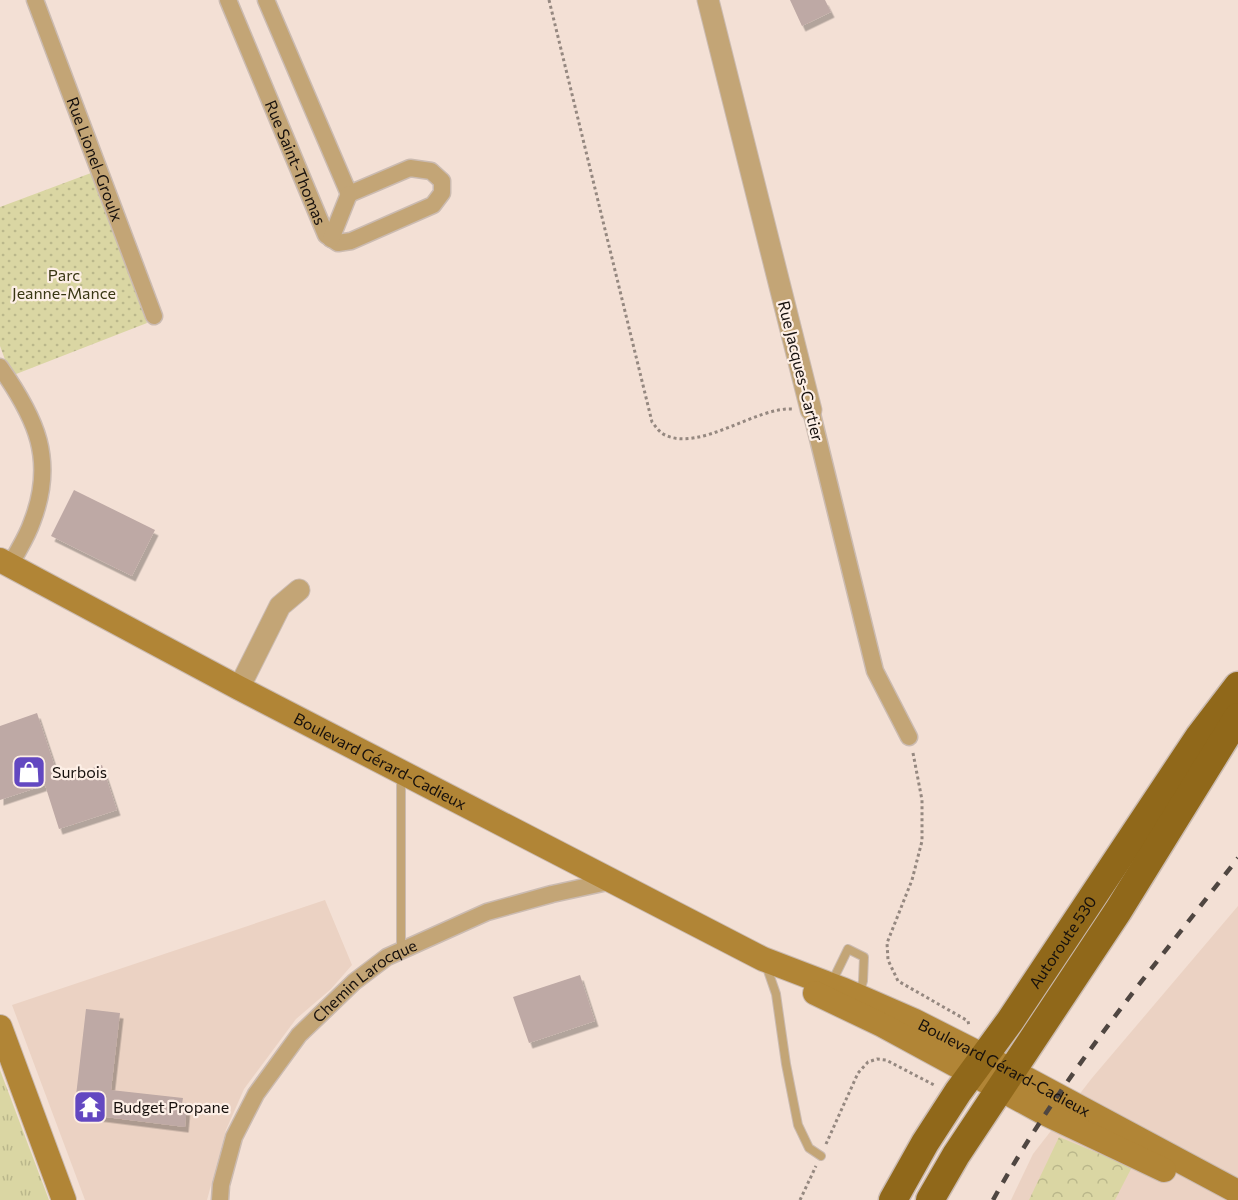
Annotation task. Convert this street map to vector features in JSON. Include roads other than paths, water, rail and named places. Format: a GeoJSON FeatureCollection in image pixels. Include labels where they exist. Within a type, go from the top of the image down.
{"type":"FeatureCollection","features":[{"type":"Feature","properties":{"kind":"highway","name":"Autoroute 530"},"geometry":{"type":"LineString","coordinates":[[893,1200],[925,1143],[978,1064],[1010,1021],[1200,737],[1238,686]]}},
{"type":"Feature","properties":{"kind":"highway","name":"Autoroute 530"},"geometry":{"type":"LineString","coordinates":[[930,1200],[956,1155],[1118,911],[1238,717]]}},
{"type":"Feature","properties":{"kind":"main road","name":"Boulevard Gérard-Cadieux"},"geometry":{"type":"LineString","coordinates":[[6,562],[239,688],[763,959],[807,989],[882,1025],[978,1064]]}},
{"type":"Feature","properties":{"kind":"main road","name":"Boulevard Gérard-Cadieux"},"geometry":{"type":"LineString","coordinates":[[763,959],[858,995],[1007,1080],[1238,1192]]}},
{"type":"Feature","properties":{"kind":"main road"},"geometry":{"type":"LineString","coordinates":[[0,1027],[64,1200]]}},
{"type":"Feature","properties":{"kind":"main road","name":"Boulevard Gérard-Cadieux"},"geometry":{"type":"LineString","coordinates":[[1007,1080],[1087,1134],[1230,1200]]}},
{"type":"Feature","properties":{"kind":"street","name":"Rue Lionel-Groulx"},"geometry":{"type":"LineString","coordinates":[[35,0],[154,316]]}},
{"type":"Feature","properties":{"kind":"street","name":"Rue Saint-Thomas"},"geometry":{"type":"LineString","coordinates":[[228,0],[326,235],[339,243],[351,241],[433,205],[442,193],[442,181],[431,171],[410,168],[349,194]]}},
{"type":"Feature","properties":{"kind":"street"},"geometry":{"type":"LineString","coordinates":[[266,0],[349,194],[332,239]]}},
{"type":"Feature","properties":{"kind":"street","name":"Rue Jacques-Cartier"},"geometry":{"type":"LineString","coordinates":[[708,0],[875,671],[909,736]]}},
{"type":"Feature","properties":{"kind":"street"},"geometry":{"type":"LineString","coordinates":[[0,367],[22,398],[41,443],[42,474],[39,500],[32,523],[6,562]]}},
{"type":"Feature","properties":{"kind":"street"},"geometry":{"type":"LineString","coordinates":[[239,688],[280,606],[299,590]]}},
{"type":"Feature","properties":{"kind":"street","name":"Chemin Larocque"},"geometry":{"type":"LineString","coordinates":[[220,1200],[221,1185],[234,1137],[256,1094],[298,1035],[354,982],[387,957],[487,912],[552,894],[612,881]]}},
{"type":"Feature","properties":{"kind":"lane"},"geometry":{"type":"LineString","coordinates":[[400,772],[401,951]]}},
{"type":"Feature","properties":{"kind":"lane"},"geometry":{"type":"LineString","coordinates":[[831,984],[848,949],[864,957],[863,981],[858,995]]}},
{"type":"Feature","properties":{"kind":"lane"},"geometry":{"type":"LineString","coordinates":[[763,959],[776,994],[798,1125],[809,1148],[821,1156]]}},
{"type":"Feature","properties":{"kind":"railway"},"geometry":{"type":"LineString","coordinates":[[993,1200],[1048,1110],[1078,1067],[1238,858]]}},
{"type":"Feature","properties":{"kind":"place","name":"Surbois"},"geometry":{"type":"Point","coordinates":[29,772]}},
{"type":"Feature","properties":{"kind":"place","name":"Budget Propane"},"geometry":{"type":"Point","coordinates":[90,1107]}},
{"type":"Feature","properties":{"kind":"park label","name":"Parc Jeanne-Mance"},"geometry":{"type":"Point","coordinates":[64,284]}}]}
